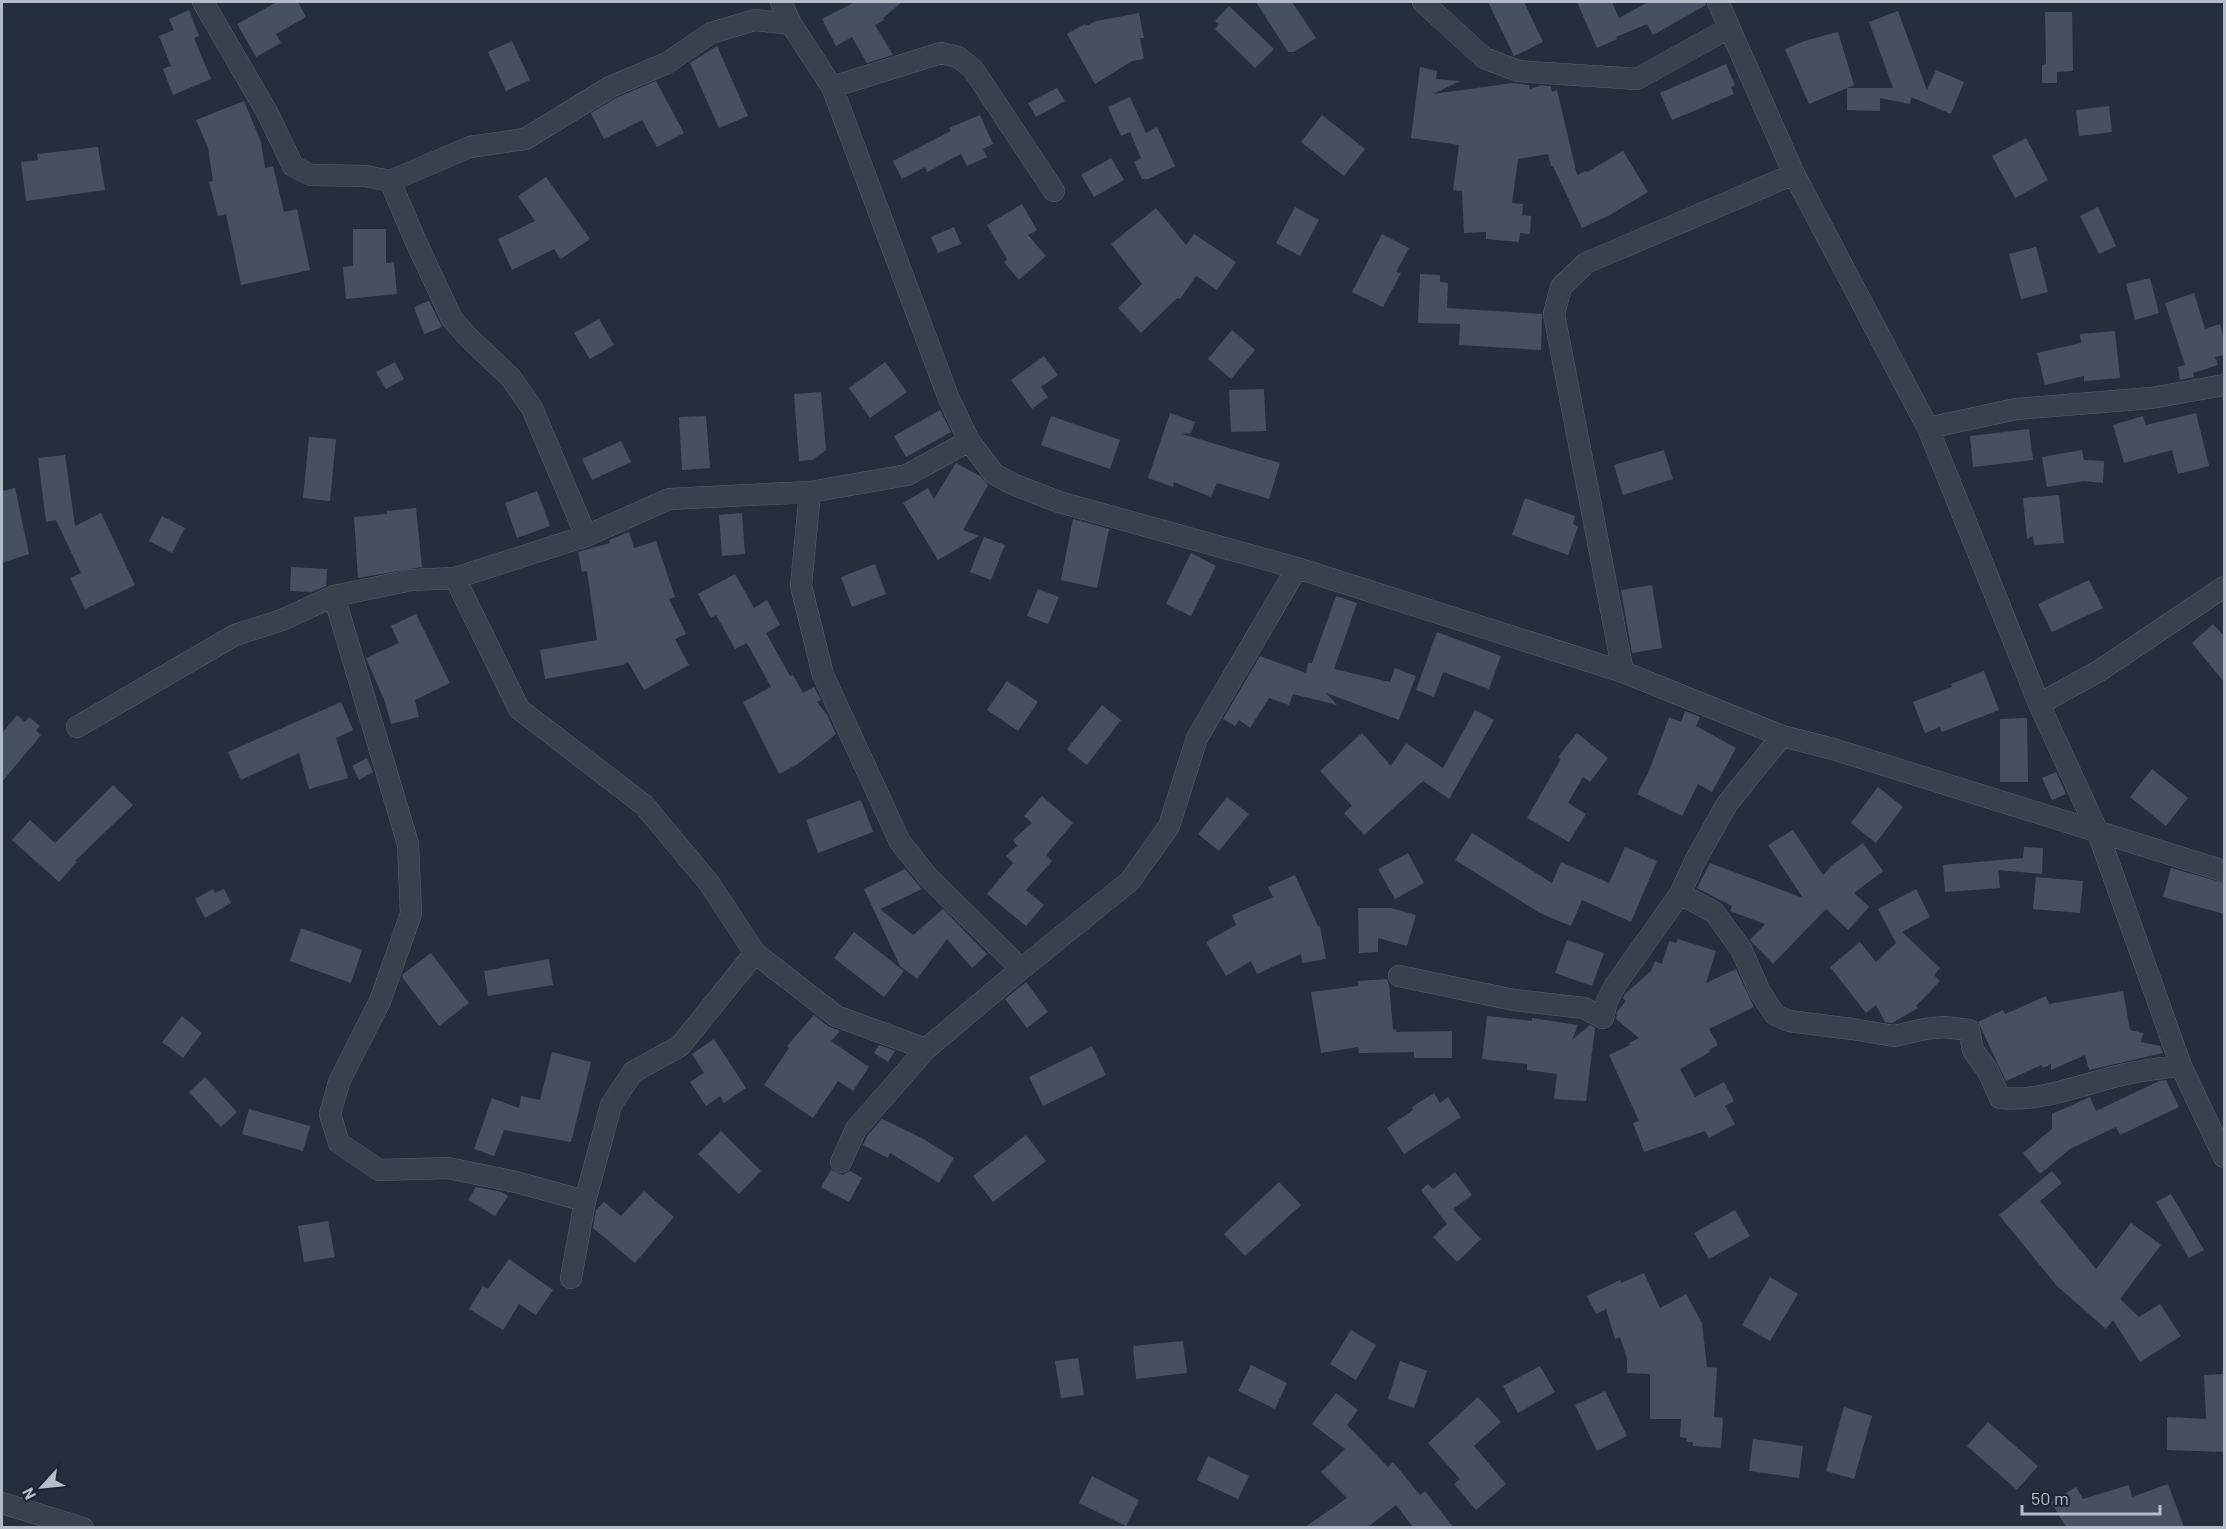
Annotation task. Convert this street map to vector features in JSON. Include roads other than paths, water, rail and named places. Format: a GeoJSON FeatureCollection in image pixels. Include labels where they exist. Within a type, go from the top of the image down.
{"type":"FeatureCollection","features":[{"type":"Feature","properties":{"kind":"street"},"geometry":{"type":"LineString","coordinates":[[203,2],[267,112],[293,166],[310,175],[365,176],[390,181],[470,147],[525,139],[610,87],[668,63],[711,33],[755,20],[791,24]]}},
{"type":"Feature","properties":{"kind":"street"},"geometry":{"type":"LineString","coordinates":[[781,2],[791,24],[832,87],[949,399],[969,441],[994,474],[1059,502],[1297,568],[1623,672],[1782,736],[1833,748],[2224,871]]}},
{"type":"Feature","properties":{"kind":"street"},"geometry":{"type":"LineString","coordinates":[[1423,2],[1484,58],[1518,71],[1637,79],[1729,28]]}},
{"type":"Feature","properties":{"kind":"street"},"geometry":{"type":"LineString","coordinates":[[1718,2],[1794,174],[1928,429],[2039,704],[2097,830],[2181,1066],[2224,1157]]}},
{"type":"Feature","properties":{"kind":"street"},"geometry":{"type":"LineString","coordinates":[[832,87],[941,53],[958,57],[973,69],[1054,191]]}},
{"type":"Feature","properties":{"kind":"street"},"geometry":{"type":"LineString","coordinates":[[1623,672],[1554,314],[1560,287],[1586,263],[1794,174]]}},
{"type":"Feature","properties":{"kind":"street"},"geometry":{"type":"LineString","coordinates":[[390,181],[452,319],[511,378],[532,408],[586,536]]}},
{"type":"Feature","properties":{"kind":"street"},"geometry":{"type":"LineString","coordinates":[[1928,429],[2016,409],[2151,398],[2224,385]]}},
{"type":"Feature","properties":{"kind":"street"},"geometry":{"type":"LineString","coordinates":[[77,726],[235,634],[282,620],[334,596],[412,580],[455,578],[586,536],[669,499],[810,492],[907,475],[969,441]]}},
{"type":"Feature","properties":{"kind":"street"},"geometry":{"type":"LineString","coordinates":[[810,492],[801,586],[823,675],[900,842],[928,877],[1021,969]]}},
{"type":"Feature","properties":{"kind":"street"},"geometry":{"type":"LineString","coordinates":[[841,1162],[856,1129],[926,1049],[1130,881],[1169,826],[1197,738],[1297,568]]}},
{"type":"Feature","properties":{"kind":"street"},"geometry":{"type":"LineString","coordinates":[[455,578],[519,709],[644,805],[709,883],[755,953],[836,1016],[926,1049]]}},
{"type":"Feature","properties":{"kind":"street"},"geometry":{"type":"LineString","coordinates":[[2039,704],[2099,671],[2224,587]]}},
{"type":"Feature","properties":{"kind":"street"},"geometry":{"type":"LineString","coordinates":[[334,596],[408,844],[411,914],[380,1001],[339,1082],[330,1114],[339,1143],[379,1170],[448,1168],[516,1182],[585,1201]]}},
{"type":"Feature","properties":{"kind":"street"},"geometry":{"type":"LineString","coordinates":[[1399,976],[1514,1000],[1584,1008],[1603,1018],[1607,1001],[1616,984],[1680,894],[1726,804],[1782,736]]}},
{"type":"Feature","properties":{"kind":"street"},"geometry":{"type":"LineString","coordinates":[[1680,894],[1714,912],[1741,949],[1760,992],[1775,1015],[1789,1022],[1894,1036],[1944,1027],[1969,1030],[1973,1050],[1988,1071],[2000,1098],[2021,1100],[2078,1088],[2115,1076],[2181,1066]]}},
{"type":"Feature","properties":{"kind":"street"},"geometry":{"type":"LineString","coordinates":[[571,1278],[585,1201],[611,1105],[633,1072],[680,1046],[755,953]]}},
{"type":"Feature","properties":{"kind":"street"},"geometry":{"type":"LineString","coordinates":[[2,1503],[82,1527]]}}]}
